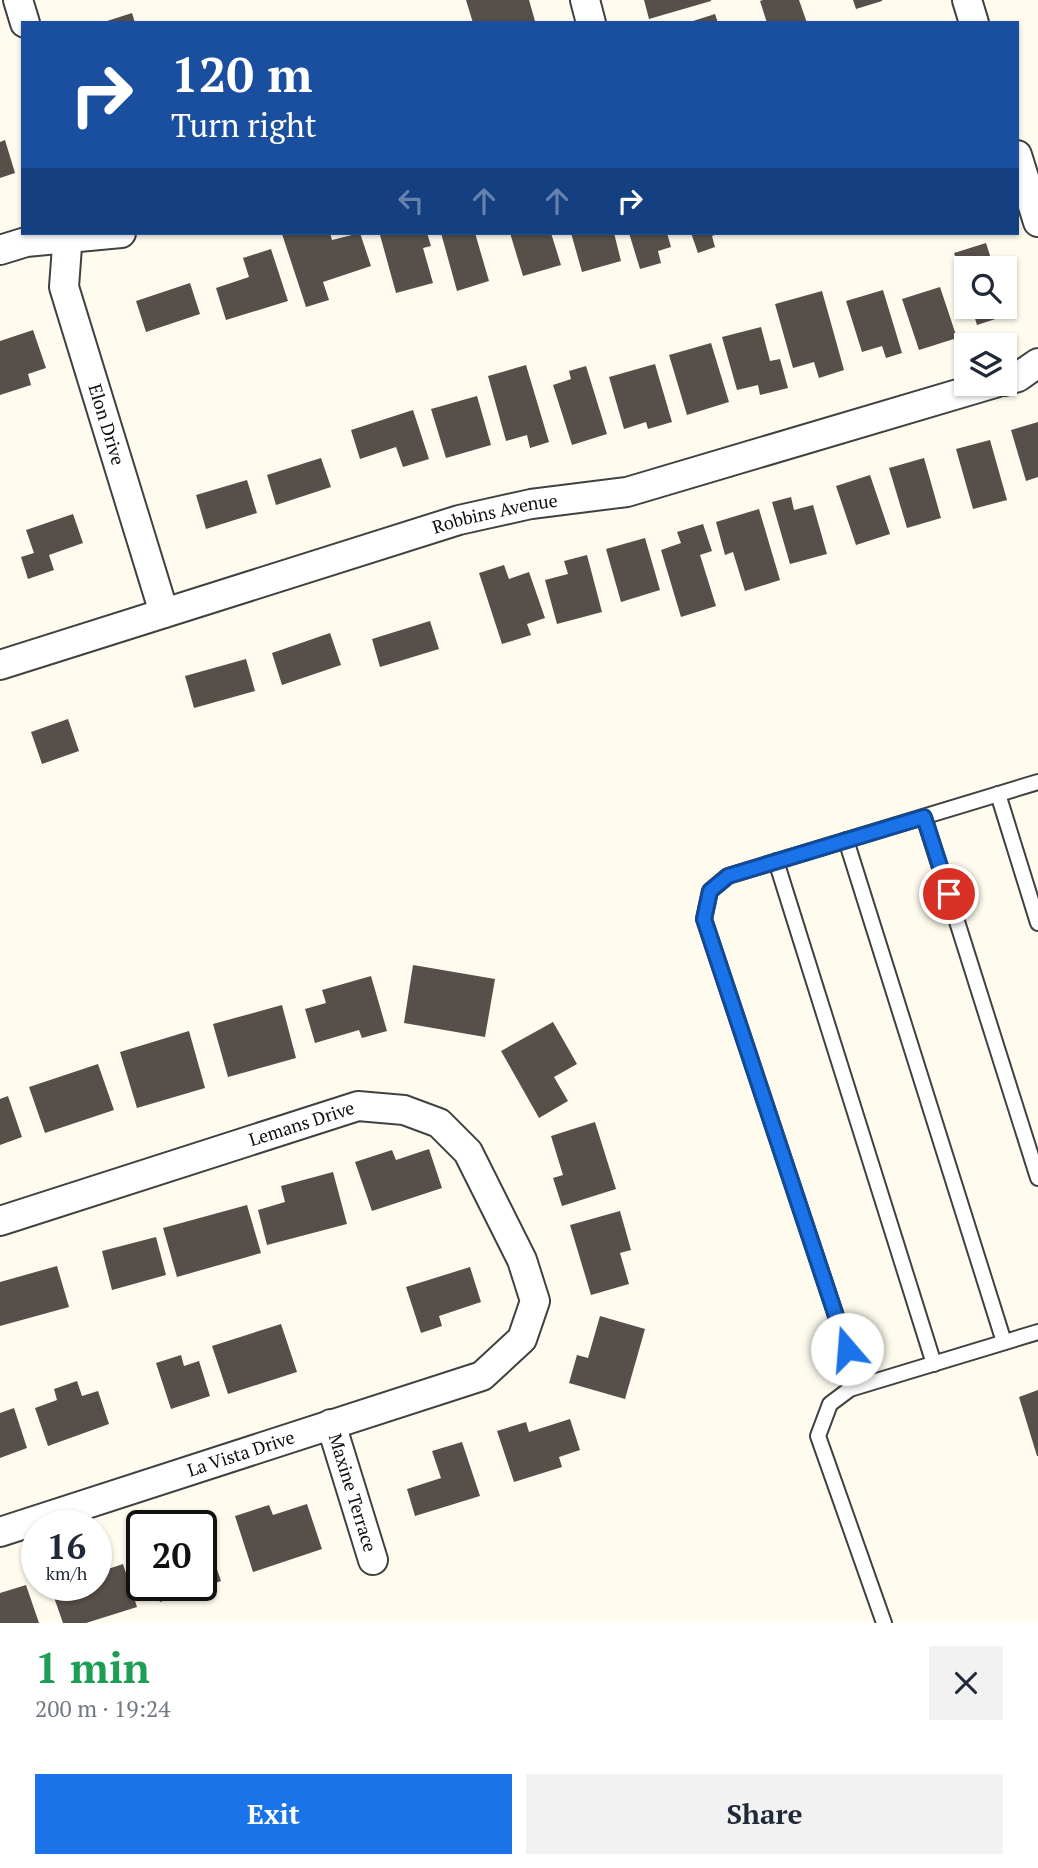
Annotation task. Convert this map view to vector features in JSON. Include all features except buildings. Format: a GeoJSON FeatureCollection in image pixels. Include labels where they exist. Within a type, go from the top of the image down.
{"type":"FeatureCollection","features":[{"type":"Feature","properties":{"kind":"street"},"geometry":{"type":"LineString","coordinates":[[18,0],[24,21]]}},
{"type":"Feature","properties":{"kind":"street"},"geometry":{"type":"LineString","coordinates":[[585,0],[590,21]]}},
{"type":"Feature","properties":{"kind":"street"},"geometry":{"type":"LineString","coordinates":[[967,0],[973,21]]}},
{"type":"Feature","properties":{"kind":"street"},"geometry":{"type":"LineString","coordinates":[[1019,161],[1038,222]]}},
{"type":"Feature","properties":{"kind":"street"},"geometry":{"type":"LineString","coordinates":[[0,250],[26,242],[68,235]]}},
{"type":"Feature","properties":{"kind":"street","name":"Elon Drive"},"geometry":{"type":"LineString","coordinates":[[68,235],[64,287],[164,613]]}},
{"type":"Feature","properties":{"kind":"street"},"geometry":{"type":"LineString","coordinates":[[1017,377],[1038,363]]}},
{"type":"Feature","properties":{"kind":"street","name":"Robbins Avenue"},"geometry":{"type":"LineString","coordinates":[[0,665],[459,520],[531,504],[627,492],[954,395]]}},
{"type":"Feature","properties":{"kind":"street","name":"Lemans Drive"},"geometry":{"type":"LineString","coordinates":[[0,1221],[358,1106],[404,1110],[439,1123],[468,1152],[522,1260],[535,1301],[522,1339],[482,1376]]}},
{"type":"Feature","properties":{"kind":"street","name":"La Vista Drive"},"geometry":{"type":"LineString","coordinates":[[0,1532],[482,1376]]}},
{"type":"Feature","properties":{"kind":"street","name":"Maxine Terrace"},"geometry":{"type":"LineString","coordinates":[[331,1424],[373,1560]]}},
{"type":"Feature","properties":{"kind":"lane"},"geometry":{"type":"LineString","coordinates":[[850,1390],[858,1374],[704,919],[710,891],[728,876],[1038,782]]}},
{"type":"Feature","properties":{"kind":"lane"},"geometry":{"type":"LineString","coordinates":[[998,794],[1038,923]]}},
{"type":"Feature","properties":{"kind":"lane"},"geometry":{"type":"LineString","coordinates":[[924,817],[1038,1178]]}},
{"type":"Feature","properties":{"kind":"lane"},"geometry":{"type":"LineString","coordinates":[[846,840],[1004,1342]]}},
{"type":"Feature","properties":{"kind":"lane"},"geometry":{"type":"LineString","coordinates":[[776,861],[934,1364]]}},
{"type":"Feature","properties":{"kind":"lane"},"geometry":{"type":"LineString","coordinates":[[884,1623],[818,1436],[830,1404],[850,1390],[1038,1332]]}},
{"type":"Feature","properties":{"kind":"route"},"geometry":{"type":"LineString","coordinates":[[847,1349],[704,919],[710,891],[728,876],[924,817],[949,894]]}}]}
